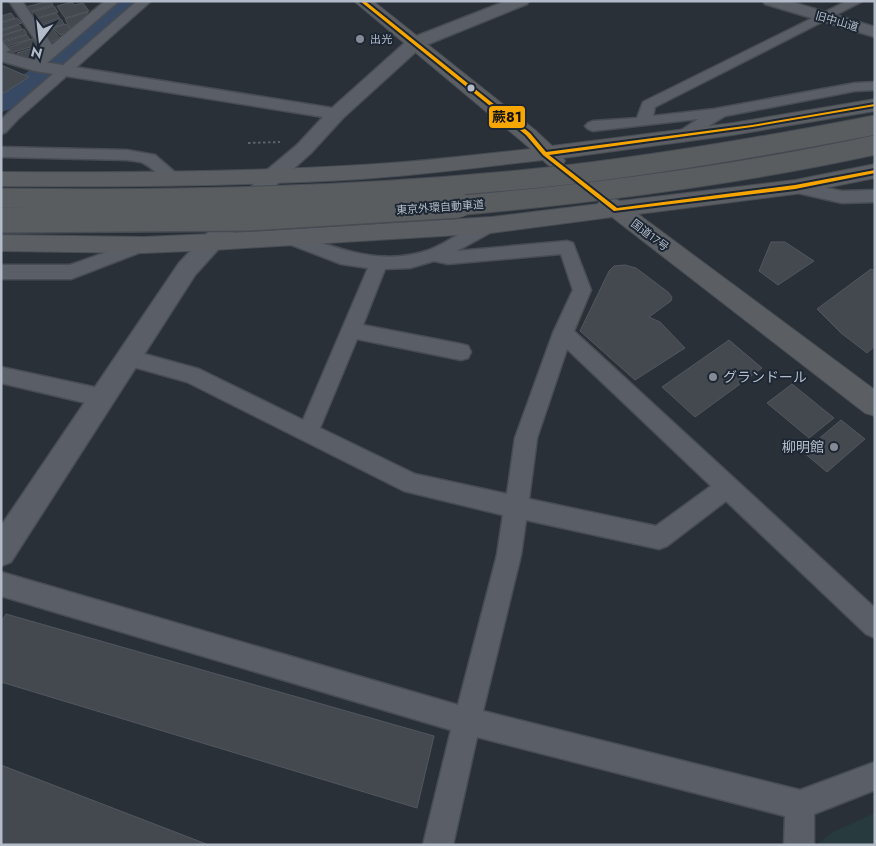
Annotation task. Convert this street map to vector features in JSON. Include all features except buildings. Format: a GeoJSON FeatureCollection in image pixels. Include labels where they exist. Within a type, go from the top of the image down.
{"type":"FeatureCollection","features":[{"type":"Feature","properties":{"kind":"highway","name":"国道17号"},"geometry":{"type":"LineString","coordinates":[[362,1],[528,134],[545,154],[616,210],[875,405]]}},
{"type":"Feature","properties":{"kind":"highway"},"geometry":{"type":"LineString","coordinates":[[1,180],[176,180],[364,172],[545,154],[679,138],[789,122],[875,105]]}},
{"type":"Feature","properties":{"kind":"highway","name":"東京外環自動車道"},"geometry":{"type":"LineString","coordinates":[[1,198],[196,199],[399,190],[602,171],[719,155],[875,125]]}},
{"type":"Feature","properties":{"kind":"highway","name":"東京外環自動車道"},"geometry":{"type":"LineString","coordinates":[[1,220],[97,222],[292,218],[500,202],[615,189],[734,172],[875,145]]}},
{"type":"Feature","properties":{"kind":"highway"},"geometry":{"type":"LineString","coordinates":[[1,243],[143,245],[491,225],[795,187],[875,171]]}},
{"type":"Feature","properties":{"kind":"street"},"geometry":{"type":"LineString","coordinates":[[14,1],[51,53]]}},
{"type":"Feature","properties":{"kind":"street"},"geometry":{"type":"LineString","coordinates":[[1,129],[145,1]]}},
{"type":"Feature","properties":{"kind":"street"},"geometry":{"type":"LineString","coordinates":[[1,552],[187,269],[274,175],[304,149],[336,114],[415,43],[521,1]]}},
{"type":"Feature","properties":{"kind":"street","name":"旧中山道"},"geometry":{"type":"LineString","coordinates":[[771,1],[875,32]]}},
{"type":"Feature","properties":{"kind":"street"},"geometry":{"type":"LineString","coordinates":[[644,122],[648,105],[857,1]]}},
{"type":"Feature","properties":{"kind":"street"},"geometry":{"type":"LineString","coordinates":[[35,66],[108,3]]}},
{"type":"Feature","properties":{"kind":"street"},"geometry":{"type":"LineString","coordinates":[[1,54],[35,66],[336,114]]}},
{"type":"Feature","properties":{"kind":"street"},"geometry":{"type":"LineString","coordinates":[[593,126],[644,122],[720,112],[855,87],[875,86]]}},
{"type":"Feature","properties":{"kind":"street"},"geometry":{"type":"LineString","coordinates":[[679,138],[720,112]]}},
{"type":"Feature","properties":{"kind":"street"},"geometry":{"type":"LineString","coordinates":[[1,152],[127,155],[149,159],[176,180]]}},
{"type":"Feature","properties":{"kind":"street"},"geometry":{"type":"LineString","coordinates":[[795,187],[842,197],[875,196]]}},
{"type":"Feature","properties":{"kind":"street"},"geometry":{"type":"LineString","coordinates":[[287,237],[347,260],[380,263],[410,261],[434,255],[491,225]]}},
{"type":"Feature","properties":{"kind":"street"},"geometry":{"type":"LineString","coordinates":[[1,272],[71,272],[143,245]]}},
{"type":"Feature","properties":{"kind":"street"},"geometry":{"type":"LineString","coordinates":[[434,255],[448,258],[567,247],[582,290],[563,333],[526,438],[509,555],[438,845]]}},
{"type":"Feature","properties":{"kind":"street"},"geometry":{"type":"LineString","coordinates":[[308,432],[380,263]]}},
{"type":"Feature","properties":{"kind":"street"},"geometry":{"type":"LineString","coordinates":[[350,330],[461,352]]}},
{"type":"Feature","properties":{"kind":"street"},"geometry":{"type":"LineString","coordinates":[[563,333],[875,625]]}},
{"type":"Feature","properties":{"kind":"street"},"geometry":{"type":"LineString","coordinates":[[130,358],[192,375],[412,484],[659,538],[727,487]]}},
{"type":"Feature","properties":{"kind":"street"},"geometry":{"type":"LineString","coordinates":[[1,375],[103,398]]}},
{"type":"Feature","properties":{"kind":"street"},"geometry":{"type":"LineString","coordinates":[[1,584],[467,721],[800,805],[875,776]]}},
{"type":"Feature","properties":{"kind":"street"},"geometry":{"type":"LineString","coordinates":[[799,845],[800,805]]}},
{"type":"Feature","properties":{"kind":"lane"},"geometry":{"type":"LineString","coordinates":[[1,42],[6,50],[1,54]]}},
{"type":"Feature","properties":{"kind":"path"},"geometry":{"type":"LineString","coordinates":[[248,143],[288,142]]}},
{"type":"Feature","properties":{"kind":"green space"},"geometry":{"type":"Polygon","coordinates":[[[875,813],[875,845],[816,845],[833,832],[875,813]]]}},
{"type":"Feature","properties":{"kind":"waterway"},"geometry":{"type":"LineString","coordinates":[[1,103],[43,75],[130,1]]}},
{"type":"Feature","properties":{"kind":"transit line","name":"蕨81"},"geometry":{"type":"LineString","coordinates":[[362,1],[528,134],[545,154],[616,210],[795,187],[875,171]]}},
{"type":"Feature","properties":{"kind":"transit line","name":"蕨81"},"geometry":{"type":"LineString","coordinates":[[545,154],[752,126],[875,105]]}},
{"type":"Feature","properties":{"kind":"place","name":"出光"},"geometry":{"type":"Point","coordinates":[360,39]}},
{"type":"Feature","properties":{"kind":"place","name":"グランドール"},"geometry":{"type":"Point","coordinates":[713,377]}},
{"type":"Feature","properties":{"kind":"place","name":"柳明館"},"geometry":{"type":"Point","coordinates":[834,447]}}]}
